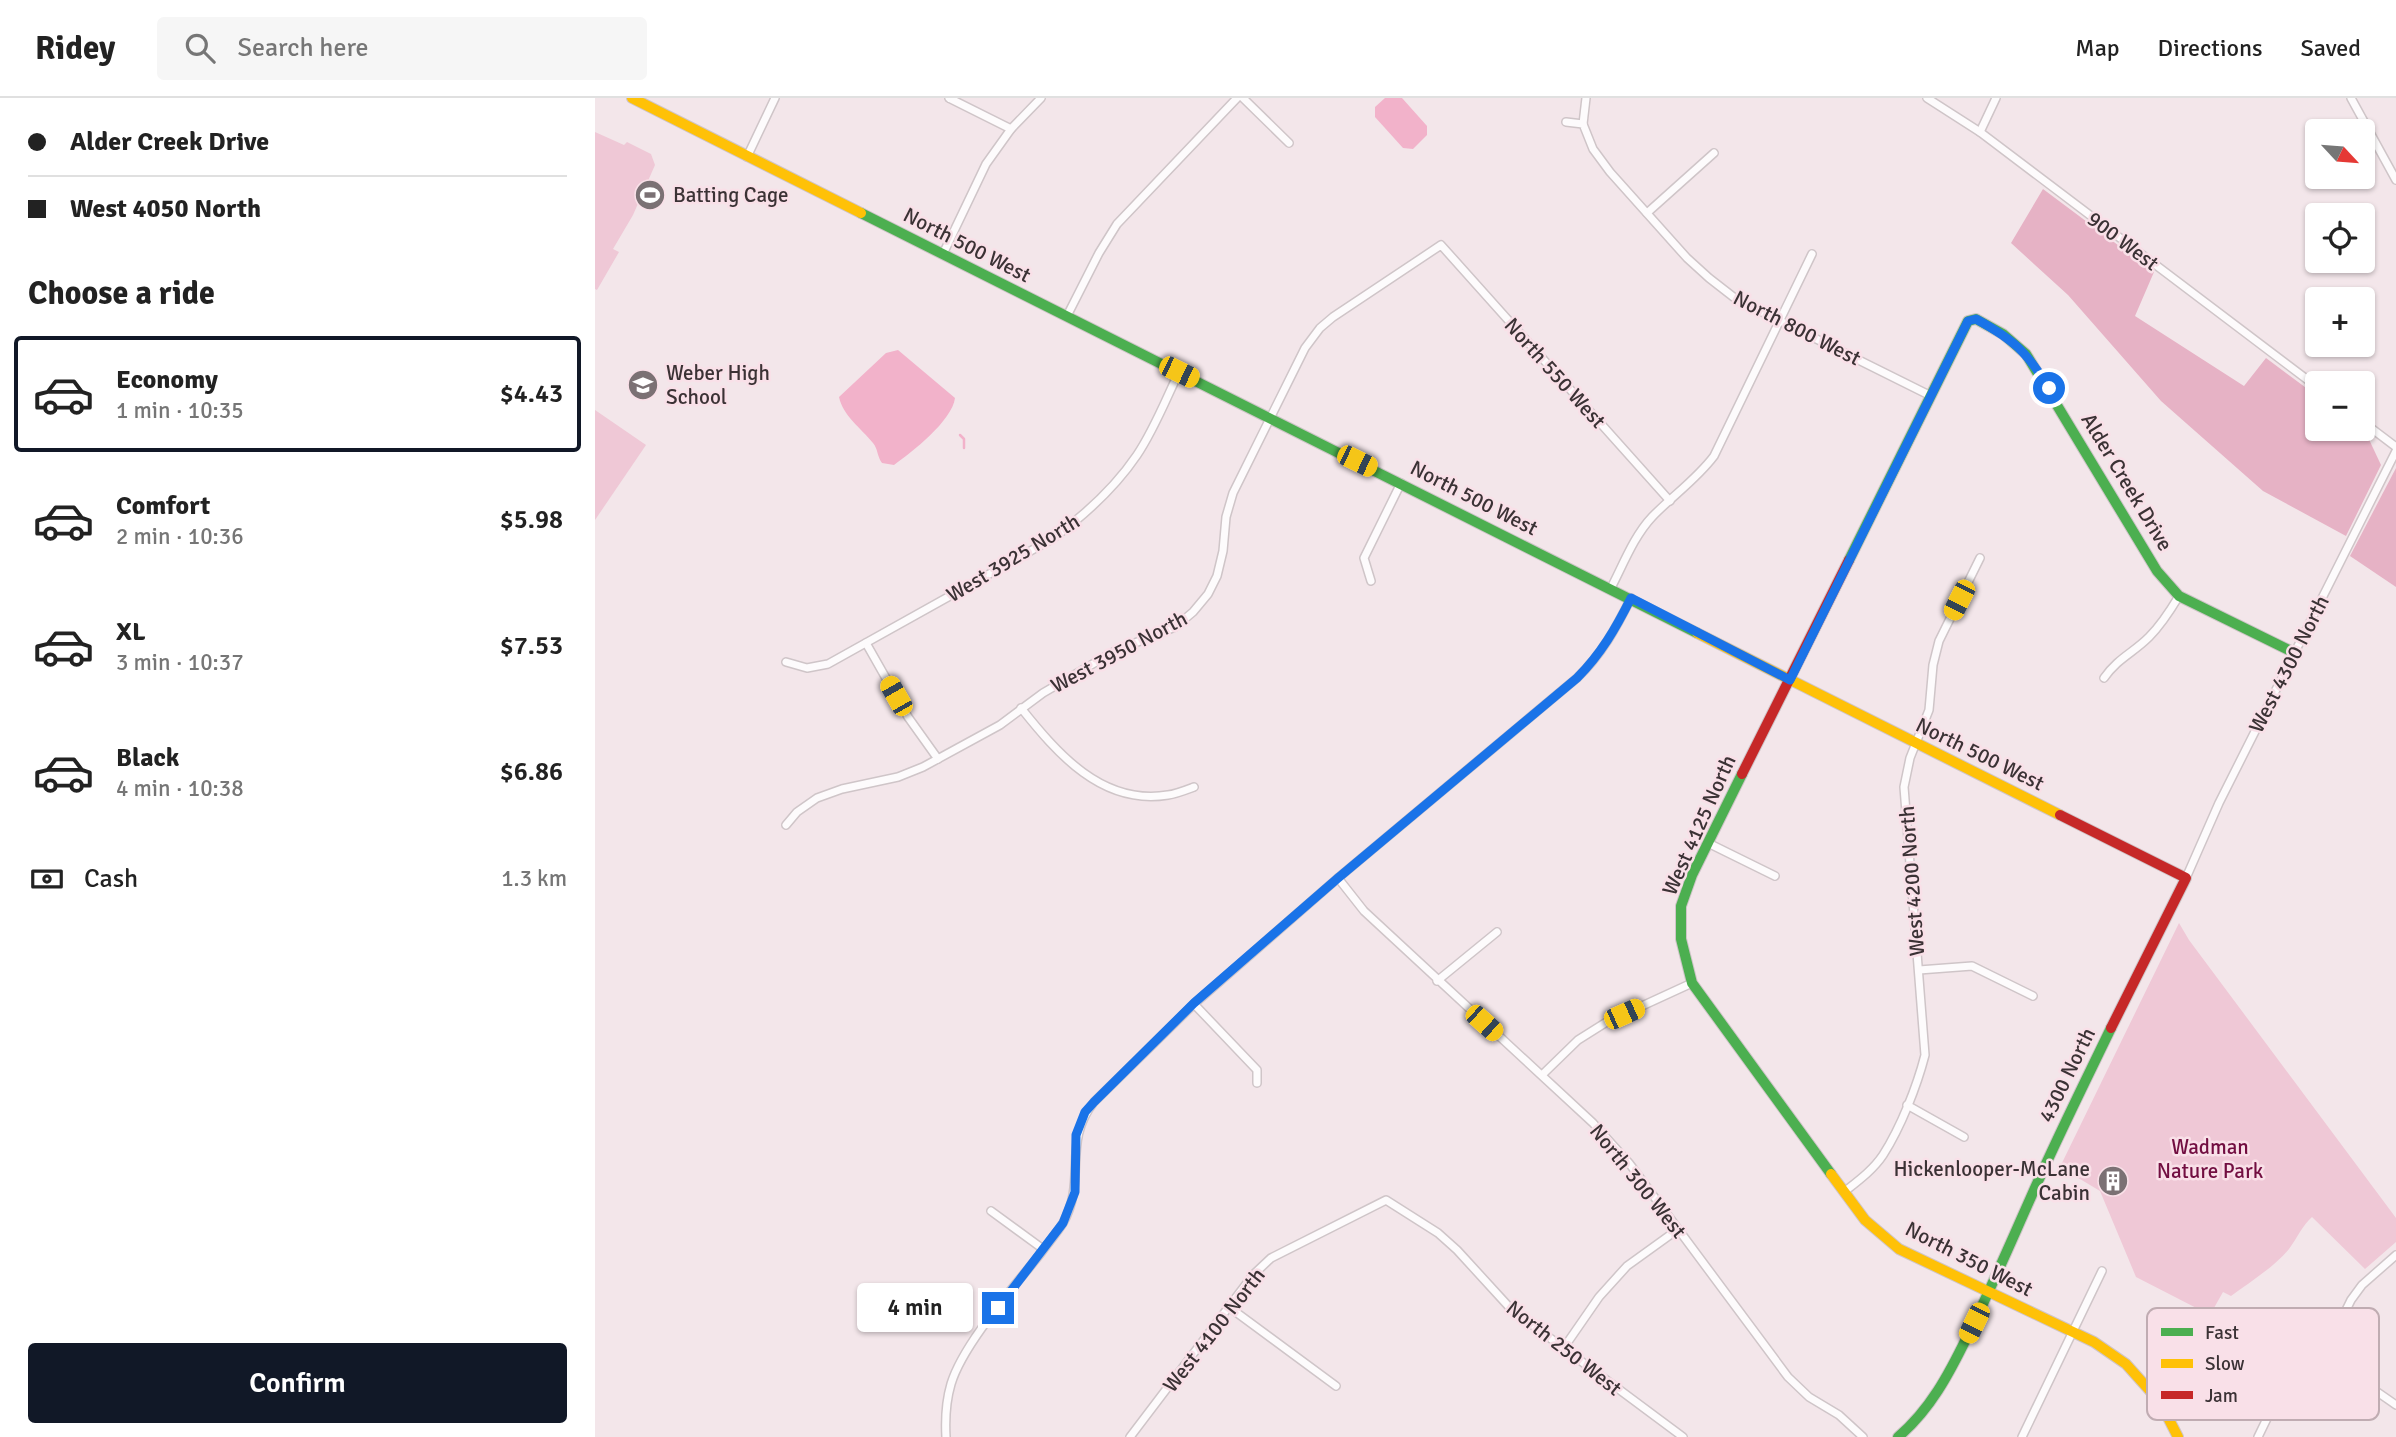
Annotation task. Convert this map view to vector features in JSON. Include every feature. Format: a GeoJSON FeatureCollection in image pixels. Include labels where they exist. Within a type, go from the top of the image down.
{"type":"FeatureCollection","features":[{"type":"Feature","properties":{"kind":"street","name":"North 500 West"},"geometry":{"type":"LineString","coordinates":[[632,98],[2186,878]]}},
{"type":"Feature","properties":{"kind":"street"},"geometry":{"type":"LineString","coordinates":[[747,156],[775,98]]}},
{"type":"Feature","properties":{"kind":"street"},"geometry":{"type":"LineString","coordinates":[[949,98],[1011,129]]}},
{"type":"Feature","properties":{"kind":"street"},"geometry":{"type":"LineString","coordinates":[[943,254],[986,164],[1011,129],[1041,98]]}},
{"type":"Feature","properties":{"kind":"street"},"geometry":{"type":"LineString","coordinates":[[1067,316],[1117,224],[1237,98]]}},
{"type":"Feature","properties":{"kind":"street"},"geometry":{"type":"LineString","coordinates":[[1243,98],[1290,143]]}},
{"type":"Feature","properties":{"kind":"street"},"geometry":{"type":"LineString","coordinates":[[1566,122],[1583,124],[1586,98]]}},
{"type":"Feature","properties":{"kind":"street","name":"900 West"},"geometry":{"type":"LineString","coordinates":[[1927,98],[1980,132],[2305,378]]}},
{"type":"Feature","properties":{"kind":"street"},"geometry":{"type":"LineString","coordinates":[[1980,132],[1996,98]]}},
{"type":"Feature","properties":{"kind":"street"},"geometry":{"type":"LineString","coordinates":[[2351,98],[2396,180]]}},
{"type":"Feature","properties":{"kind":"street","name":"North 800 West"},"geometry":{"type":"LineString","coordinates":[[1583,124],[1593,149],[1687,258],[1709,278],[1736,299],[1931,396]]}},
{"type":"Feature","properties":{"kind":"street"},"geometry":{"type":"LineString","coordinates":[[1647,213],[1714,153]]}},
{"type":"Feature","properties":{"kind":"street"},"geometry":{"type":"LineString","coordinates":[[2388,166],[2396,161]]}},
{"type":"Feature","properties":{"kind":"street","name":"West 3950 North"},"geometry":{"type":"LineString","coordinates":[[786,825],[797,812],[817,798],[842,789],[898,777],[938,759],[1000,725],[1021,708],[1115,651],[1175,627],[1193,612],[1208,594],[1217,576],[1223,551],[1226,517],[1233,494],[1305,348],[1320,328],[1333,317],[1441,245]]}},
{"type":"Feature","properties":{"kind":"street","name":"North 550 West"},"geometry":{"type":"LineString","coordinates":[[1441,245],[1670,501]]}},
{"type":"Feature","properties":{"kind":"street"},"geometry":{"type":"LineString","coordinates":[[1611,588],[1644,528],[1700,474],[1714,456],[1812,254]]}},
{"type":"Feature","properties":{"kind":"street","name":"Alder Creek Drive"},"geometry":{"type":"LineString","coordinates":[[1790,680],[1968,321],[1976,319],[2015,342],[2037,368],[2157,571],[2179,596],[2295,653]]}},
{"type":"Feature","properties":{"kind":"street","name":"West 3925 North"},"geometry":{"type":"LineString","coordinates":[[786,662],[807,668],[828,664],[1052,539],[1085,515],[1116,483],[1139,453],[1179,372]]}},
{"type":"Feature","properties":{"kind":"street"},"geometry":{"type":"LineString","coordinates":[[2375,432],[2396,449]]}},
{"type":"Feature","properties":{"kind":"street","name":"West 4300 North"},"geometry":{"type":"LineString","coordinates":[[2186,878],[2219,803],[2396,449]]}},
{"type":"Feature","properties":{"kind":"street"},"geometry":{"type":"LineString","coordinates":[[1371,581],[1364,558],[1401,483]]}},
{"type":"Feature","properties":{"kind":"street","name":"West 4200 North"},"geometry":{"type":"LineString","coordinates":[[1844,1192],[1883,1155],[1917,1084],[1925,1055],[1904,787],[1908,764],[1929,710],[1938,641],[1980,558]]}},
{"type":"Feature","properties":{"kind":"street"},"geometry":{"type":"LineString","coordinates":[[2104,678],[2115,663],[2147,639],[2166,617],[2179,596]]}},
{"type":"Feature","properties":{"kind":"street"},"geometry":{"type":"LineString","coordinates":[[946,1437],[945,1418],[951,1383],[968,1348],[1063,1223],[1075,1192],[1076,1135],[1085,1112],[1194,1003],[1338,878],[1577,678],[1594,661],[1612,636],[1631,598]]}},
{"type":"Feature","properties":{"kind":"street"},"geometry":{"type":"LineString","coordinates":[[866,643],[908,717],[938,759]]}},
{"type":"Feature","properties":{"kind":"street","name":"West 4125 North"},"geometry":{"type":"LineString","coordinates":[[1692,983],[1684,958],[1680,918],[1684,894],[1790,680]]}},
{"type":"Feature","properties":{"kind":"street"},"geometry":{"type":"LineString","coordinates":[[1021,708],[1055,750],[1093,780],[1134,794],[1167,795],[1194,787]]}},
{"type":"Feature","properties":{"kind":"street"},"geometry":{"type":"LineString","coordinates":[[1708,843],[1775,876]]}},
{"type":"Feature","properties":{"kind":"street","name":"North 300 West"},"geometry":{"type":"LineString","coordinates":[[1338,878],[1364,911],[1593,1123],[1629,1163],[1788,1377],[1809,1396],[1839,1415],[1863,1437]]}},
{"type":"Feature","properties":{"kind":"street","name":"4300 North"},"geometry":{"type":"LineString","coordinates":[[1898,1437],[1933,1399],[1952,1367],[1989,1292],[2032,1194],[2186,878]]}},
{"type":"Feature","properties":{"kind":"street"},"geometry":{"type":"LineString","coordinates":[[1437,981],[1497,932]]}},
{"type":"Feature","properties":{"kind":"street"},"geometry":{"type":"LineString","coordinates":[[1919,970],[1972,966],[2033,996]]}},
{"type":"Feature","properties":{"kind":"street"},"geometry":{"type":"LineString","coordinates":[[1542,1075],[1578,1040],[1605,1023],[1692,983]]}},
{"type":"Feature","properties":{"kind":"street","name":"North 350 West"},"geometry":{"type":"LineString","coordinates":[[1692,983],[1865,1220],[1899,1249],[2094,1342],[2126,1364],[2147,1387]]}},
{"type":"Feature","properties":{"kind":"street"},"geometry":{"type":"LineString","coordinates":[[1194,1003],[1257,1070],[1257,1083]]}},
{"type":"Feature","properties":{"kind":"street"},"geometry":{"type":"LineString","coordinates":[[1907,1105],[1964,1136]]}},
{"type":"Feature","properties":{"kind":"street","name":"West 4100 North"},"geometry":{"type":"LineString","coordinates":[[1129,1437],[1253,1275],[1271,1258],[1386,1200]]}},
{"type":"Feature","properties":{"kind":"street","name":"North 250 West"},"geometry":{"type":"LineString","coordinates":[[1386,1200],[1438,1233],[1511,1309],[1683,1437]]}},
{"type":"Feature","properties":{"kind":"street"},"geometry":{"type":"LineString","coordinates":[[991,1211],[1043,1249]]}},
{"type":"Feature","properties":{"kind":"street"},"geometry":{"type":"LineString","coordinates":[[1563,1349],[1599,1297],[1627,1266],[1677,1230]]}},
{"type":"Feature","properties":{"kind":"street"},"geometry":{"type":"LineString","coordinates":[[2347,1308],[2362,1285],[2396,1255]]}},
{"type":"Feature","properties":{"kind":"street"},"geometry":{"type":"LineString","coordinates":[[2022,1437],[2102,1271]]}},
{"type":"Feature","properties":{"kind":"street"},"geometry":{"type":"LineString","coordinates":[[1230,1307],[1336,1386]]}},
{"type":"Feature","properties":{"kind":"street"},"geometry":{"type":"LineString","coordinates":[[2379,1393],[2396,1405]]}},
{"type":"Feature","properties":{"kind":"street","name":"North 350 West"},"geometry":{"type":"LineString","coordinates":[[2169,1420],[2178,1437]]}},
{"type":"Feature","properties":{"kind":"street"},"geometry":{"type":"LineString","coordinates":[[2258,1437],[2266,1420]]}},
{"type":"Feature","properties":{"kind":"green space"},"geometry":{"type":"Polygon","coordinates":[[[595,132],[624,145],[627,142],[651,154],[655,165],[633,215],[613,249],[619,252],[597,290],[595,289],[595,132]]]}},
{"type":"Feature","properties":{"kind":"green space"},"geometry":{"type":"Polygon","coordinates":[[[595,410],[646,445],[595,520],[595,410]]]}},
{"type":"Feature","properties":{"kind":"green space","name":"Wadman Nature Park"},"geometry":{"type":"Polygon","coordinates":[[[2179,923],[2396,1218],[2396,1242],[2365,1269],[2312,1217],[2283,1256],[2261,1274],[2231,1296],[2223,1292],[2214,1308],[2196,1308],[2136,1277],[2100,1191],[2060,1167],[2179,923]]]}},
{"type":"Feature","properties":{"kind":"shaded area"},"geometry":{"type":"Polygon","coordinates":[[[1385,98],[1402,98],[1427,126],[1427,135],[1413,149],[1403,148],[1375,117],[1375,107],[1385,98]]]}},
{"type":"Feature","properties":{"kind":"shaded area"},"geometry":{"type":"Polygon","coordinates":[[[2043,189],[2154,272],[2135,316],[2244,386],[2266,358],[2305,387],[2305,441],[2370,441],[2381,465],[2346,536],[2263,491],[2161,401],[2068,295],[2011,243],[2043,189]]]}},
{"type":"Feature","properties":{"kind":"shaded area"},"geometry":{"type":"Polygon","coordinates":[[[898,350],[955,398],[939,426],[894,465],[882,463],[875,445],[848,416],[839,397],[886,353],[898,350]]]}},
{"type":"Feature","properties":{"kind":"shaded area"},"geometry":{"type":"Polygon","coordinates":[[[2396,468],[2396,587],[2350,556],[2396,468]]]}},
{"type":"Feature","properties":{"kind":"waterway"},"geometry":{"type":"LineString","coordinates":[[960,435],[964,439],[964,448]]}},
{"type":"Feature","properties":{"kind":"traffic: fast"},"geometry":{"type":"LineString","coordinates":[[861,213],[1697,633]]}},
{"type":"Feature","properties":{"kind":"traffic: fast"},"geometry":{"type":"LineString","coordinates":[[1849,560],[1968,321],[1976,319],[2003,334],[2026,354],[2157,571],[2179,596],[2295,653]]}},
{"type":"Feature","properties":{"kind":"traffic: fast"},"geometry":{"type":"LineString","coordinates":[[1742,774],[1692,875],[1681,906],[1681,939],[1692,983],[1831,1174]]}},
{"type":"Feature","properties":{"kind":"traffic: fast"},"geometry":{"type":"LineString","coordinates":[[1898,1437],[1920,1415],[1953,1364],[2111,1028]]}},
{"type":"Feature","properties":{"kind":"traffic: slow"},"geometry":{"type":"LineString","coordinates":[[632,98],[861,213]]}},
{"type":"Feature","properties":{"kind":"traffic: slow"},"geometry":{"type":"LineString","coordinates":[[1697,633],[2060,815]]}},
{"type":"Feature","properties":{"kind":"traffic: slow"},"geometry":{"type":"LineString","coordinates":[[1831,1174],[1865,1220],[1899,1249],[2094,1342],[2126,1364],[2147,1387]]}},
{"type":"Feature","properties":{"kind":"traffic: slow"},"geometry":{"type":"LineString","coordinates":[[2169,1420],[2178,1437]]}},
{"type":"Feature","properties":{"kind":"traffic: jam"},"geometry":{"type":"LineString","coordinates":[[1742,774],[1849,560]]}},
{"type":"Feature","properties":{"kind":"traffic: jam"},"geometry":{"type":"LineString","coordinates":[[2060,815],[2186,878],[2111,1028]]}},
{"type":"Feature","properties":{"kind":"place","name":"Batting Cage"},"geometry":{"type":"Point","coordinates":[650,195]}},
{"type":"Feature","properties":{"kind":"place","name":"Weber High School"},"geometry":{"type":"Point","coordinates":[643,385]}},
{"type":"Feature","properties":{"kind":"place","name":"Hickenlooper-McLane Cabin"},"geometry":{"type":"Point","coordinates":[2113,1181]}},
{"type":"Feature","properties":{"kind":"route"},"geometry":{"type":"LineString","coordinates":[[998,1308],[1063,1223],[1075,1192],[1076,1135],[1085,1112],[1194,1003],[1338,878],[1577,678],[1594,661],[1612,636],[1631,598],[1790,680],[1968,321],[1976,319],[2015,342],[2027,354],[2049,388]]}}]}
